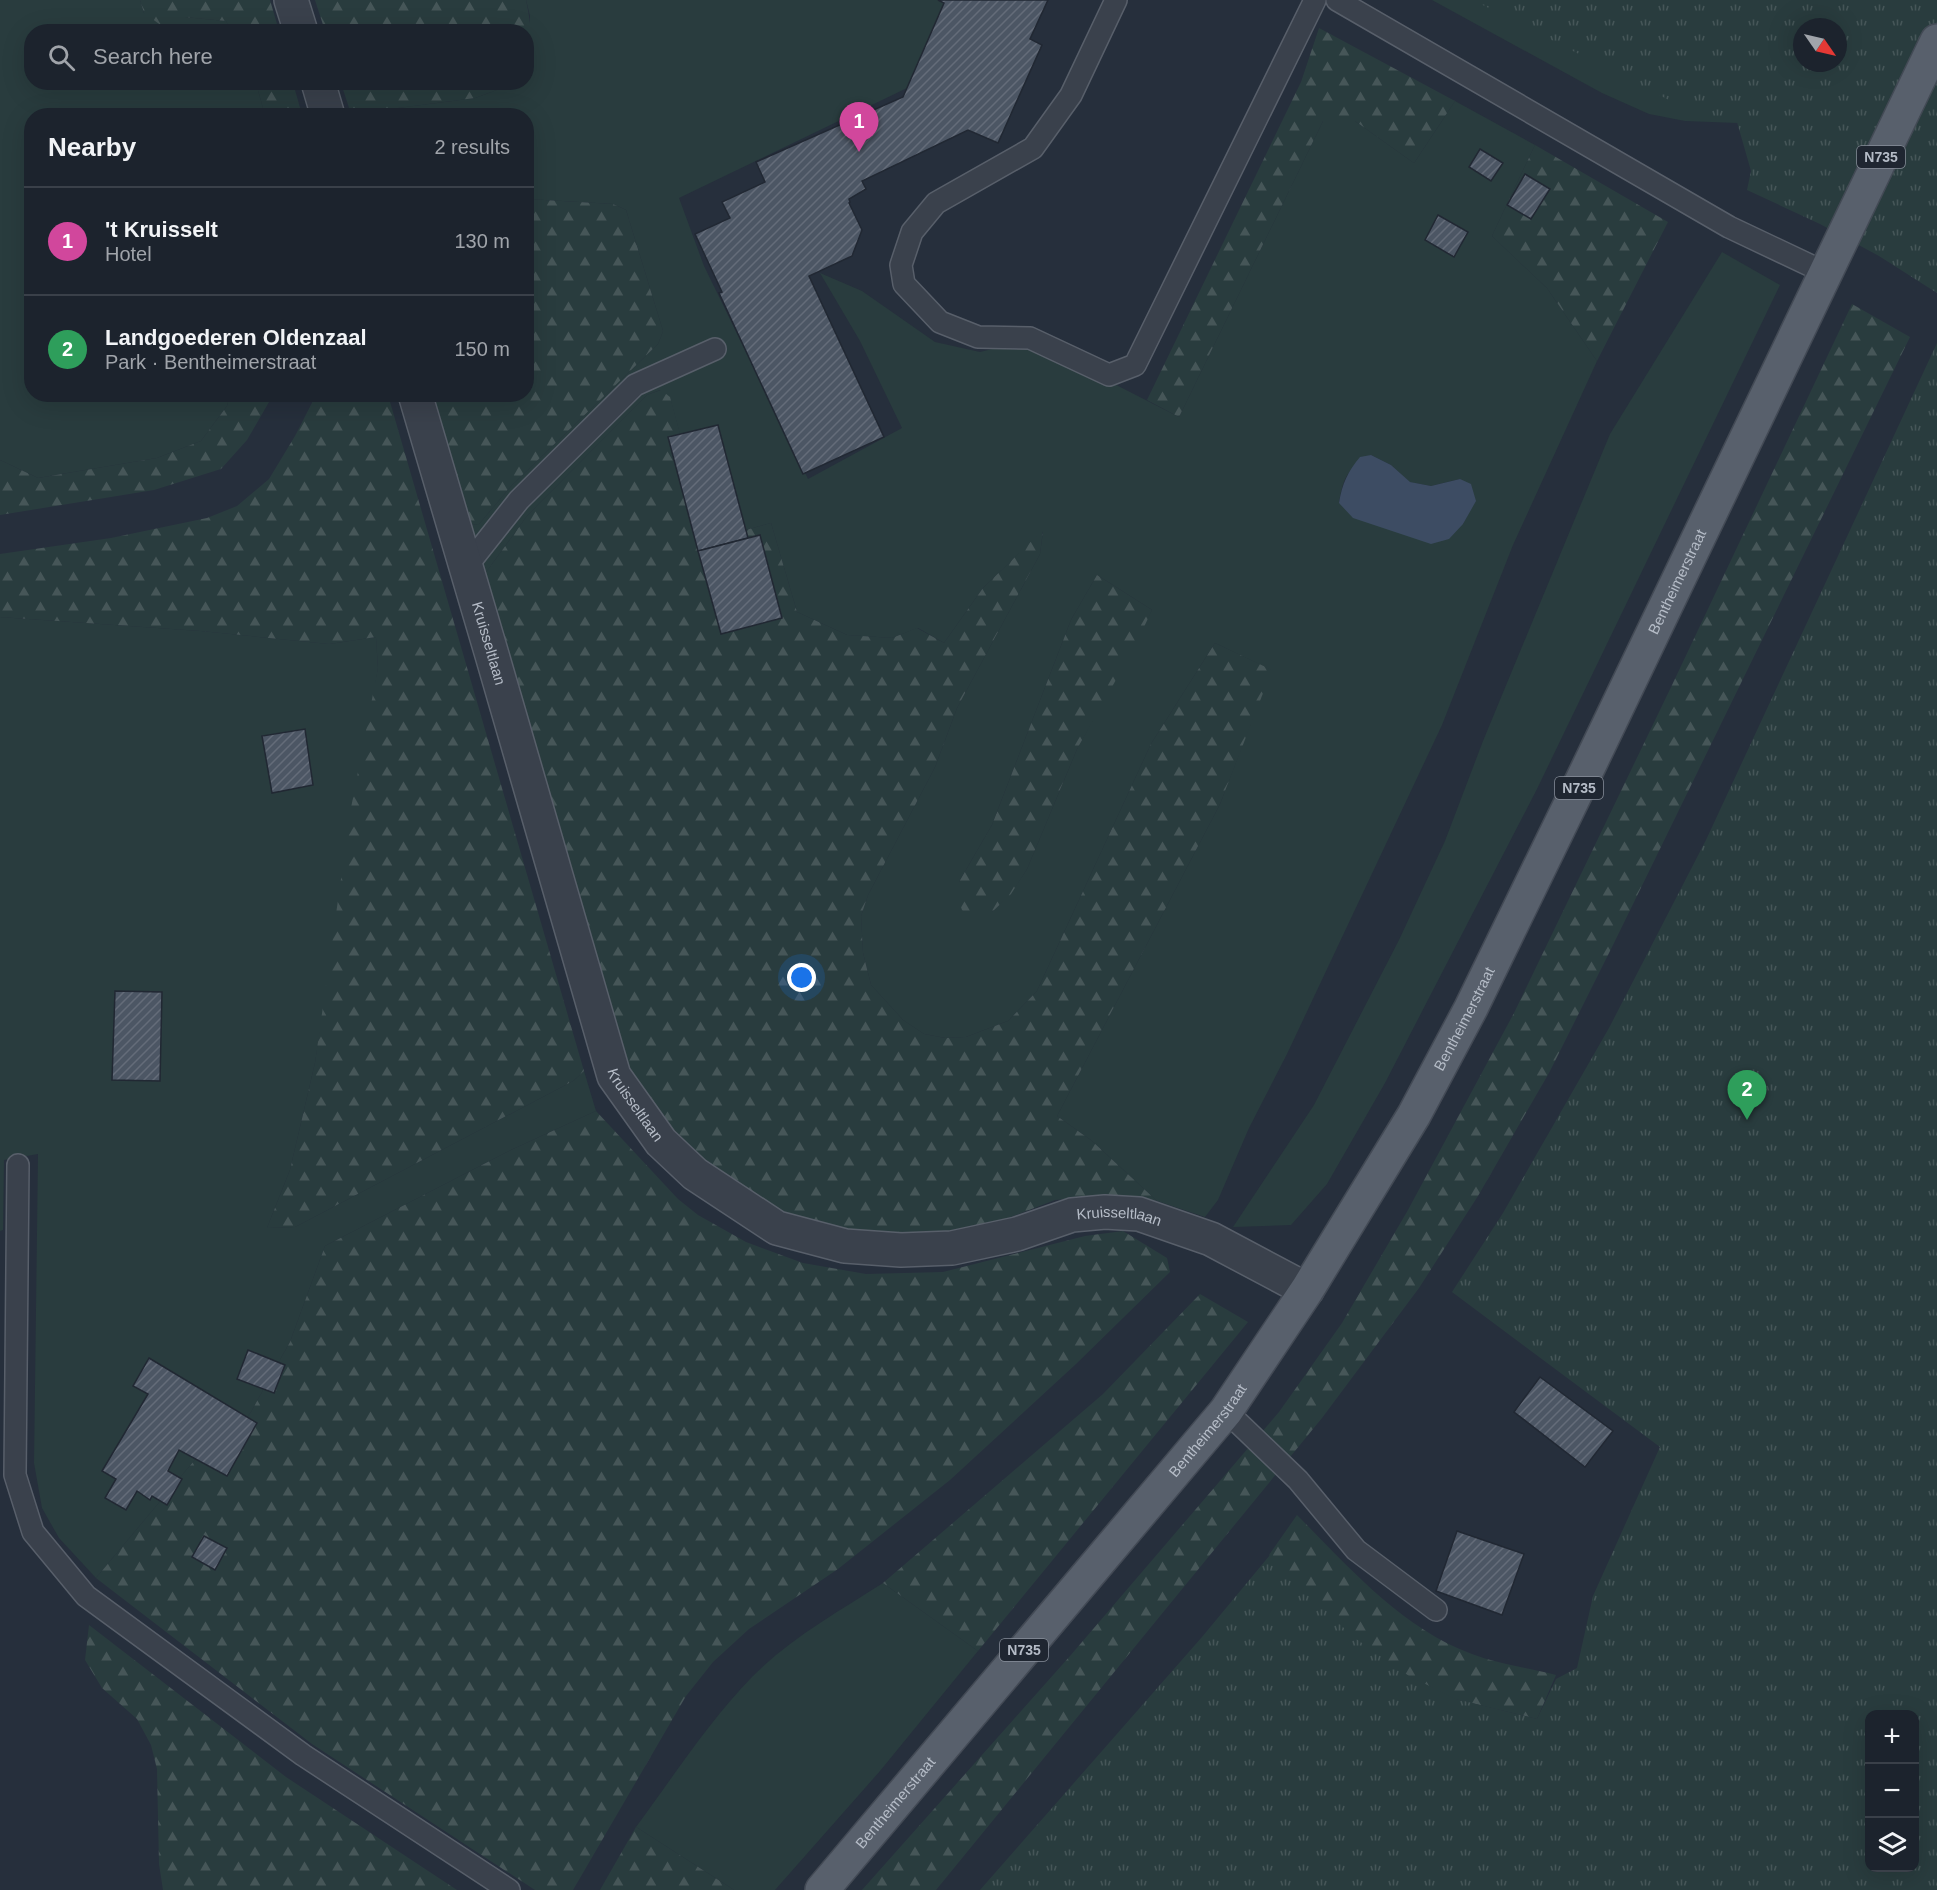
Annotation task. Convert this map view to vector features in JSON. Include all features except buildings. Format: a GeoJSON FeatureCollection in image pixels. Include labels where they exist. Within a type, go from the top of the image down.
{"type":"FeatureCollection","features":[{"type":"Feature","properties":{"kind":"main road","name":"Bentheimerstraat"},"geometry":{"type":"LineString","coordinates":[[822,1890],[1226,1411],[1307,1290],[1414,1115],[1471,1008],[1588,768],[1937,42]]}},
{"type":"Feature","properties":{"kind":"street"},"geometry":{"type":"LineString","coordinates":[[291,0],[298,24]]}},
{"type":"Feature","properties":{"kind":"street"},"geometry":{"type":"LineString","coordinates":[[320,90],[326,108]]}},
{"type":"Feature","properties":{"kind":"street","name":"Kruisseltlaan"},"geometry":{"type":"LineString","coordinates":[[417,402],[614,1076],[661,1142],[695,1174],[777,1228],[845,1246],[901,1250],[952,1248],[1017,1234],[1072,1215],[1105,1212],[1139,1214],[1211,1239],[1307,1290]]}},
{"type":"Feature","properties":{"kind":"lane"},"geometry":{"type":"LineString","coordinates":[[1116,0],[1071,95],[1033,148],[936,204],[912,232],[901,264],[904,284],[940,322],[978,337],[1030,338],[1108,375],[1135,365],[1315,0]]}},
{"type":"Feature","properties":{"kind":"lane"},"geometry":{"type":"LineString","coordinates":[[1337,0],[1729,226],[1826,273]]}},
{"type":"Feature","properties":{"kind":"lane"},"geometry":{"type":"LineString","coordinates":[[466,567],[519,500],[635,385],[715,349]]}},
{"type":"Feature","properties":{"kind":"lane"},"geometry":{"type":"LineString","coordinates":[[18,1164],[15,1475],[33,1532],[86,1596],[303,1755],[509,1890]]}},
{"type":"Feature","properties":{"kind":"lane"},"geometry":{"type":"LineString","coordinates":[[1226,1411],[1298,1480],[1356,1550],[1436,1610]]}},
{"type":"Feature","properties":{"kind":"green space"},"geometry":{"type":"Polygon","coordinates":[[[0,0],[140,0],[144,13],[226,21],[228,24],[24,24],[24,90],[258,90],[263,108],[24,108],[24,402],[228,402],[201,441],[157,458],[38,478],[0,460],[0,0]]]}},
{"type":"Feature","properties":{"kind":"green space"},"geometry":{"type":"Polygon","coordinates":[[[140,0],[270,0],[277,24],[228,24],[226,21],[184,17],[167,24],[159,24],[144,13],[140,0]]]}},
{"type":"Feature","properties":{"kind":"green space"},"geometry":{"type":"Polygon","coordinates":[[[315,0],[526,0],[530,24],[323,24],[315,0]]]}},
{"type":"Feature","properties":{"kind":"green space"},"geometry":{"type":"Polygon","coordinates":[[[526,0],[954,0],[907,88],[679,198],[704,266],[808,479],[902,428],[860,341],[820,273],[862,291],[935,342],[980,352],[1028,340],[1179,417],[1323,121],[1355,121],[1414,163],[1455,101],[1535,145],[1492,236],[1547,288],[1597,361],[1513,545],[1442,725],[1287,1054],[1249,1128],[1218,1200],[1205,1217],[1157,1201],[1092,1141],[1057,1116],[1220,804],[1271,670],[1215,643],[1151,744],[1037,991],[1008,1021],[966,1037],[945,1038],[924,1034],[903,1020],[871,985],[863,953],[861,916],[868,895],[935,767],[957,708],[1040,554],[1043,531],[983,588],[944,643],[918,628],[892,638],[847,635],[797,612],[771,523],[709,540],[670,398],[660,390],[647,395],[527,516],[479,582],[468,525],[479,524],[512,485],[658,344],[663,331],[626,210],[613,204],[534,199],[534,108],[398,108],[475,98],[497,90],[534,90],[534,24],[530,24],[526,0]],[[1371,455],[1357,465],[1345,479],[1339,503],[1463,524],[1467,516],[1460,479],[1431,486],[1409,482],[1391,465],[1371,455]],[[1097,575],[1071,620],[992,825],[959,882],[992,912],[1011,893],[1027,869],[1077,749],[1152,610],[1097,575]]]}},
{"type":"Feature","properties":{"kind":"green space"},"geometry":{"type":"Polygon","coordinates":[[[1432,0],[1798,0],[1737,123],[1685,121],[1649,114],[1602,93],[1432,0]]]}},
{"type":"Feature","properties":{"kind":"green space"},"geometry":{"type":"Polygon","coordinates":[[[1473,0],[1937,0],[1937,293],[1879,256],[1820,224],[1747,190],[1751,171],[1737,122],[1710,121],[1473,0]]]}},
{"type":"Feature","properties":{"kind":"green space"},"geometry":{"type":"Polygon","coordinates":[[[1319,28],[1455,101],[1414,163],[1355,121],[1323,121],[1179,417],[1147,400],[1301,82],[1319,28]]]}},
{"type":"Feature","properties":{"kind":"green space"},"geometry":{"type":"Polygon","coordinates":[[[258,90],[295,90],[300,108],[263,108],[258,90]]]}},
{"type":"Feature","properties":{"kind":"green space"},"geometry":{"type":"Polygon","coordinates":[[[344,90],[497,90],[475,98],[398,108],[349,108],[344,90]]]}},
{"type":"Feature","properties":{"kind":"green space"},"geometry":{"type":"Polygon","coordinates":[[[1535,145],[1668,222],[1597,361],[1547,288],[1492,236],[1535,145]]]}},
{"type":"Feature","properties":{"kind":"green space"},"geometry":{"type":"Polygon","coordinates":[[[534,199],[613,204],[626,210],[663,331],[658,344],[512,485],[479,524],[468,525],[431,402],[534,402],[534,199]]]}},
{"type":"Feature","properties":{"kind":"green space"},"geometry":{"type":"Polygon","coordinates":[[[1722,252],[1780,285],[1537,789],[1385,1083],[1327,1184],[1291,1225],[1233,1227],[1314,1105],[1399,940],[1445,841],[1483,741],[1610,434],[1722,252]]]}},
{"type":"Feature","properties":{"kind":"green space"},"geometry":{"type":"Polygon","coordinates":[[[1852,304],[1910,337],[1549,1073],[1478,1196],[1419,1288],[1322,1418],[936,1890],[862,1890],[1070,1656],[1279,1412],[1342,1323],[1408,1210],[1514,1013],[1852,304]]]}},
{"type":"Feature","properties":{"kind":"green space"},"geometry":{"type":"Polygon","coordinates":[[[1937,343],[1937,1890],[980,1890],[1202,1637],[1270,1555],[1352,1636],[1409,1676],[1456,1699],[1537,1719],[1556,1679],[1577,1668],[1593,1596],[1660,1447],[1452,1292],[1503,1213],[1609,1028],[1706,840],[1937,343]]]}},
{"type":"Feature","properties":{"kind":"green space"},"geometry":{"type":"Polygon","coordinates":[[[661,390],[670,397],[709,540],[771,523],[797,612],[847,635],[892,638],[917,628],[944,643],[983,588],[1043,530],[1040,554],[957,708],[935,767],[868,895],[861,916],[863,953],[871,985],[903,1020],[924,1034],[945,1038],[966,1037],[1008,1021],[1037,991],[1151,744],[1215,643],[1272,670],[1220,804],[1057,1116],[1092,1141],[1157,1201],[1110,1195],[1055,1200],[1000,1221],[952,1234],[894,1241],[780,1218],[696,1166],[626,1070],[479,582],[527,516],[647,395],[661,390]]]}},
{"type":"Feature","properties":{"kind":"green space"},"geometry":{"type":"Polygon","coordinates":[[[228,402],[269,402],[247,440],[221,469],[154,490],[0,515],[0,460],[38,478],[157,458],[201,441],[228,402]]]}},
{"type":"Feature","properties":{"kind":"green space"},"geometry":{"type":"Polygon","coordinates":[[[312,402],[390,402],[584,1071],[573,1081],[295,1227],[267,1228],[290,1170],[315,1063],[351,808],[378,668],[376,637],[329,644],[201,631],[0,617],[0,554],[111,538],[207,518],[237,506],[269,479],[312,402]]]}},
{"type":"Feature","properties":{"kind":"green space"},"geometry":{"type":"Polygon","coordinates":[[[1097,575],[1152,610],[1135,646],[1077,749],[1027,869],[1011,894],[992,912],[968,916],[962,910],[958,898],[959,882],[992,825],[1071,620],[1097,575]]]}},
{"type":"Feature","properties":{"kind":"green space"},"geometry":{"type":"Polygon","coordinates":[[[0,617],[201,631],[329,644],[376,637],[378,668],[315,1063],[290,1170],[267,1228],[295,1227],[573,1081],[584,1071],[596,1111],[511,1150],[325,1246],[290,1342],[251,1412],[227,1444],[204,1449],[96,1578],[59,1538],[42,1508],[34,1463],[38,1154],[4,1160],[3,1230],[0,1231],[0,617]]]}},
{"type":"Feature","properties":{"kind":"green space"},"geometry":{"type":"Polygon","coordinates":[[[596,1111],[678,1199],[698,1215],[746,1242],[803,1263],[866,1274],[943,1272],[1085,1236],[1123,1231],[1167,1258],[1170,1272],[1076,1364],[950,1480],[838,1569],[749,1629],[713,1662],[686,1696],[573,1890],[535,1890],[312,1744],[96,1578],[204,1449],[227,1444],[251,1412],[290,1342],[325,1246],[511,1150],[596,1111]]]}},
{"type":"Feature","properties":{"kind":"green space"},"geometry":{"type":"Polygon","coordinates":[[[1200,1294],[1248,1322],[978,1651],[883,1583],[1103,1394],[1200,1294]]]}},
{"type":"Feature","properties":{"kind":"green space"},"geometry":{"type":"Polygon","coordinates":[[[1297,1515],[1377,1594],[1422,1629],[1472,1654],[1556,1675],[1537,1719],[1455,1699],[1408,1676],[1351,1636],[1269,1555],[1297,1515]]]}},
{"type":"Feature","properties":{"kind":"green space"},"geometry":{"type":"Polygon","coordinates":[[[883,1583],[978,1651],[880,1771],[775,1890],[734,1890],[636,1827],[706,1731],[736,1694],[766,1663],[798,1638],[883,1583]]]}},
{"type":"Feature","properties":{"kind":"green space"},"geometry":{"type":"Polygon","coordinates":[[[89,1625],[286,1777],[457,1890],[163,1890],[159,1864],[157,1769],[151,1745],[137,1719],[102,1688],[85,1660],[89,1625]]]}},
{"type":"Feature","properties":{"kind":"green space"},"geometry":{"type":"Polygon","coordinates":[[[636,1827],[734,1890],[600,1890],[636,1827]]]}},
{"type":"Feature","properties":{"kind":"water"},"geometry":{"type":"Polygon","coordinates":[[[1371,455],[1391,465],[1410,482],[1431,486],[1460,479],[1471,484],[1476,501],[1463,524],[1449,539],[1431,544],[1353,518],[1339,503],[1342,490],[1346,478],[1360,457],[1371,455]]]}},
{"type":"Feature","properties":{"kind":"place","name":"'t Kruisselt"},"geometry":{"type":"Point","coordinates":[859,152]}},
{"type":"Feature","properties":{"kind":"place","name":"Landgoederen Oldenzaal"},"geometry":{"type":"Point","coordinates":[1747,1120]}}]}
